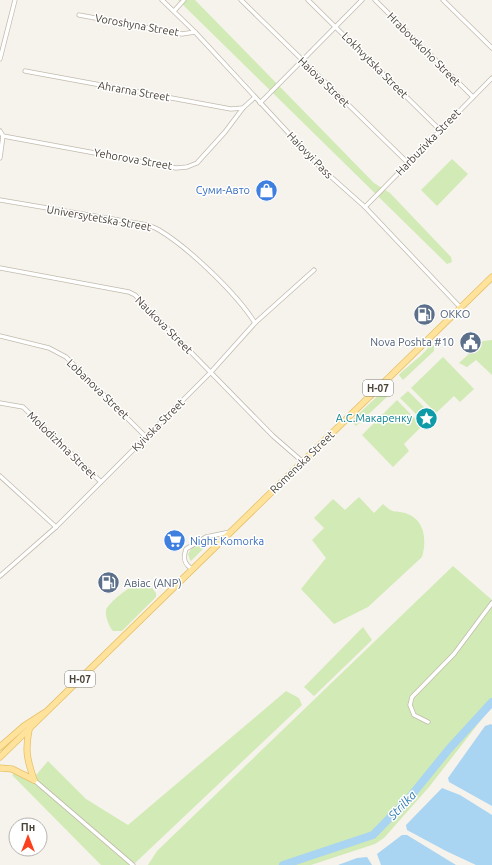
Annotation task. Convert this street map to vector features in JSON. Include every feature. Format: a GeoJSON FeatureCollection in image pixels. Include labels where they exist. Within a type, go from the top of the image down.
{"type":"FeatureCollection","features":[{"type":"Feature","properties":{"kind":"main road","name":"Romenska Street"},"geometry":{"type":"LineString","coordinates":[[47,710],[492,277]]}},
{"type":"Feature","properties":{"kind":"main road","name":"Н-07"},"geometry":{"type":"LineString","coordinates":[[0,757],[29,730],[47,710]]}},
{"type":"Feature","properties":{"kind":"main road","name":"Н-07"},"geometry":{"type":"LineString","coordinates":[[0,747],[24,726],[47,710]]}},
{"type":"Feature","properties":{"kind":"main road"},"geometry":{"type":"LineString","coordinates":[[29,730],[26,756],[34,780]]}},
{"type":"Feature","properties":{"kind":"main road"},"geometry":{"type":"LineString","coordinates":[[0,768],[12,769],[34,780]]}},
{"type":"Feature","properties":{"kind":"street"},"geometry":{"type":"LineString","coordinates":[[0,59],[15,0]]}},
{"type":"Feature","properties":{"kind":"street","name":"Haiovyi Pass"},"geometry":{"type":"LineString","coordinates":[[162,0],[195,32],[320,167],[365,207],[460,307]]}},
{"type":"Feature","properties":{"kind":"street"},"geometry":{"type":"LineString","coordinates":[[174,11],[184,0]]}},
{"type":"Feature","properties":{"kind":"street","name":"Haiova Street"},"geometry":{"type":"LineString","coordinates":[[241,0],[408,163]]}},
{"type":"Feature","properties":{"kind":"street","name":"Lokhvytska Street"},"geometry":{"type":"LineString","coordinates":[[308,0],[440,130]]}},
{"type":"Feature","properties":{"kind":"street"},"geometry":{"type":"LineString","coordinates":[[260,103],[362,0]]}},
{"type":"Feature","properties":{"kind":"street","name":"Hrabovskoho Street"},"geometry":{"type":"LineString","coordinates":[[375,0],[472,97]]}},
{"type":"Feature","properties":{"kind":"street"},"geometry":{"type":"LineString","coordinates":[[443,0],[492,48]]}},
{"type":"Feature","properties":{"kind":"street","name":"Voroshyna Street"},"geometry":{"type":"LineString","coordinates":[[79,15],[182,34],[195,32]]}},
{"type":"Feature","properties":{"kind":"street","name":"Ahrarna Street"},"geometry":{"type":"LineString","coordinates":[[25,72],[231,109],[243,108]]}},
{"type":"Feature","properties":{"kind":"street","name":"Harbuzivka Street"},"geometry":{"type":"LineString","coordinates":[[365,207],[492,78]]}},
{"type":"Feature","properties":{"kind":"street","name":"Yehorova Street"},"geometry":{"type":"LineString","coordinates":[[3,136],[176,168],[187,167],[197,163],[254,97]]}},
{"type":"Feature","properties":{"kind":"street"},"geometry":{"type":"LineString","coordinates":[[0,131],[3,136],[0,158]]}},
{"type":"Feature","properties":{"kind":"street","name":"Universytetska Street"},"geometry":{"type":"LineString","coordinates":[[0,200],[142,224],[158,229],[186,249],[206,268],[241,303],[255,323]]}},
{"type":"Feature","properties":{"kind":"street","name":"Naukova Street"},"geometry":{"type":"LineString","coordinates":[[0,268],[129,292],[140,300],[273,436],[303,462]]}},
{"type":"Feature","properties":{"kind":"street","name":"Kyivska Street"},"geometry":{"type":"LineString","coordinates":[[0,576],[56,527],[211,372],[255,323],[314,270]]}},
{"type":"Feature","properties":{"kind":"street","name":"Lobanova Street"},"geometry":{"type":"LineString","coordinates":[[0,336],[49,348],[66,357],[146,436]]}},
{"type":"Feature","properties":{"kind":"street","name":"Molodizhna Street"},"geometry":{"type":"LineString","coordinates":[[0,403],[22,407],[100,482]]}},
{"type":"Feature","properties":{"kind":"street"},"geometry":{"type":"LineString","coordinates":[[0,476],[56,527]]}},
{"type":"Feature","properties":{"kind":"street"},"geometry":{"type":"LineString","coordinates":[[192,570],[186,565],[184,560],[186,549],[206,537],[222,532],[230,532]]}},
{"type":"Feature","properties":{"kind":"street"},"geometry":{"type":"LineString","coordinates":[[428,722],[414,715],[410,705],[412,697],[454,654],[492,603]]}},
{"type":"Feature","properties":{"kind":"street"},"geometry":{"type":"LineString","coordinates":[[34,780],[133,865]]}},
{"type":"Feature","properties":{"kind":"green space"},"geometry":{"type":"Polygon","coordinates":[[[178,0],[195,0],[374,183],[390,193],[451,257],[452,262],[447,264],[178,0]]]}},
{"type":"Feature","properties":{"kind":"green space"},"geometry":{"type":"Polygon","coordinates":[[[452,159],[468,174],[437,206],[421,190],[452,159]]]}},
{"type":"Feature","properties":{"kind":"green space"},"geometry":{"type":"Polygon","coordinates":[[[492,340],[492,375],[476,360],[467,367],[459,363],[483,341],[492,340]]]}},
{"type":"Feature","properties":{"kind":"green space"},"geometry":{"type":"Polygon","coordinates":[[[430,344],[434,346],[434,351],[403,380],[399,375],[428,348],[430,344]]]}},
{"type":"Feature","properties":{"kind":"green space"},"geometry":{"type":"Polygon","coordinates":[[[443,357],[474,389],[460,402],[454,396],[436,413],[411,388],[443,357]]]}},
{"type":"Feature","properties":{"kind":"green space"},"geometry":{"type":"Polygon","coordinates":[[[385,389],[390,394],[356,426],[351,421],[385,389]]]}},
{"type":"Feature","properties":{"kind":"green space"},"geometry":{"type":"Polygon","coordinates":[[[408,391],[424,407],[416,414],[400,398],[408,391]]]}},
{"type":"Feature","properties":{"kind":"green space"},"geometry":{"type":"Polygon","coordinates":[[[397,400],[422,426],[404,444],[409,451],[393,467],[362,435],[397,400]]]}},
{"type":"Feature","properties":{"kind":"green space"},"geometry":{"type":"Polygon","coordinates":[[[359,497],[374,513],[383,504],[393,511],[405,513],[417,520],[423,531],[424,550],[422,557],[368,607],[334,624],[301,589],[326,558],[312,540],[324,528],[314,518],[333,499],[345,510],[359,497]]]}},
{"type":"Feature","properties":{"kind":"green space"},"geometry":{"type":"Polygon","coordinates":[[[212,540],[191,561],[190,560],[188,554],[192,548],[212,540]]]}},
{"type":"Feature","properties":{"kind":"green space"},"geometry":{"type":"Polygon","coordinates":[[[453,566],[492,600],[492,706],[429,787],[384,838],[375,844],[311,865],[148,865],[157,851],[453,566]]]}},
{"type":"Feature","properties":{"kind":"green space"},"geometry":{"type":"Polygon","coordinates":[[[138,584],[152,588],[156,593],[156,597],[122,631],[113,631],[106,615],[106,610],[120,595],[138,584]]]}},
{"type":"Feature","properties":{"kind":"green space"},"geometry":{"type":"Polygon","coordinates":[[[363,627],[372,640],[314,696],[304,687],[363,627]]]}},
{"type":"Feature","properties":{"kind":"green space"},"geometry":{"type":"Polygon","coordinates":[[[286,691],[299,698],[302,705],[133,865],[101,865],[12,775],[17,772],[31,781],[48,761],[86,799],[128,825],[286,691]]]}},
{"type":"Feature","properties":{"kind":"water"},"geometry":{"type":"Polygon","coordinates":[[[491,724],[492,806],[449,782],[448,778],[485,726],[491,724]]]}},
{"type":"Feature","properties":{"kind":"water"},"geometry":{"type":"Polygon","coordinates":[[[442,788],[460,795],[492,815],[492,865],[476,865],[407,830],[406,825],[442,788]]]}},
{"type":"Feature","properties":{"kind":"water"},"geometry":{"type":"Polygon","coordinates":[[[402,835],[407,835],[456,865],[381,865],[377,854],[402,835]]]}},
{"type":"Feature","properties":{"kind":"water"},"geometry":{"type":"Polygon","coordinates":[[[367,857],[372,865],[338,865],[357,858],[367,857]]]}},
{"type":"Feature","properties":{"kind":"waterway","name":"Strilka"},"geometry":{"type":"LineString","coordinates":[[283,865],[373,835],[410,797],[449,749],[492,702]]}},
{"type":"Feature","properties":{"kind":"place","name":"Суми-Авто"},"geometry":{"type":"Point","coordinates":[266,190]}},
{"type":"Feature","properties":{"kind":"place","name":"ОККО"},"geometry":{"type":"Point","coordinates":[425,314]}},
{"type":"Feature","properties":{"kind":"place","name":"Nova Poshta #10"},"geometry":{"type":"Point","coordinates":[470,342]}},
{"type":"Feature","properties":{"kind":"place","name":"А.С.Макаренку"},"geometry":{"type":"Point","coordinates":[427,418]}},
{"type":"Feature","properties":{"kind":"place","name":"Night Komorka"},"geometry":{"type":"Point","coordinates":[175,541]}},
{"type":"Feature","properties":{"kind":"place","name":"Авіас (ANP)"},"geometry":{"type":"Point","coordinates":[109,583]}}]}
